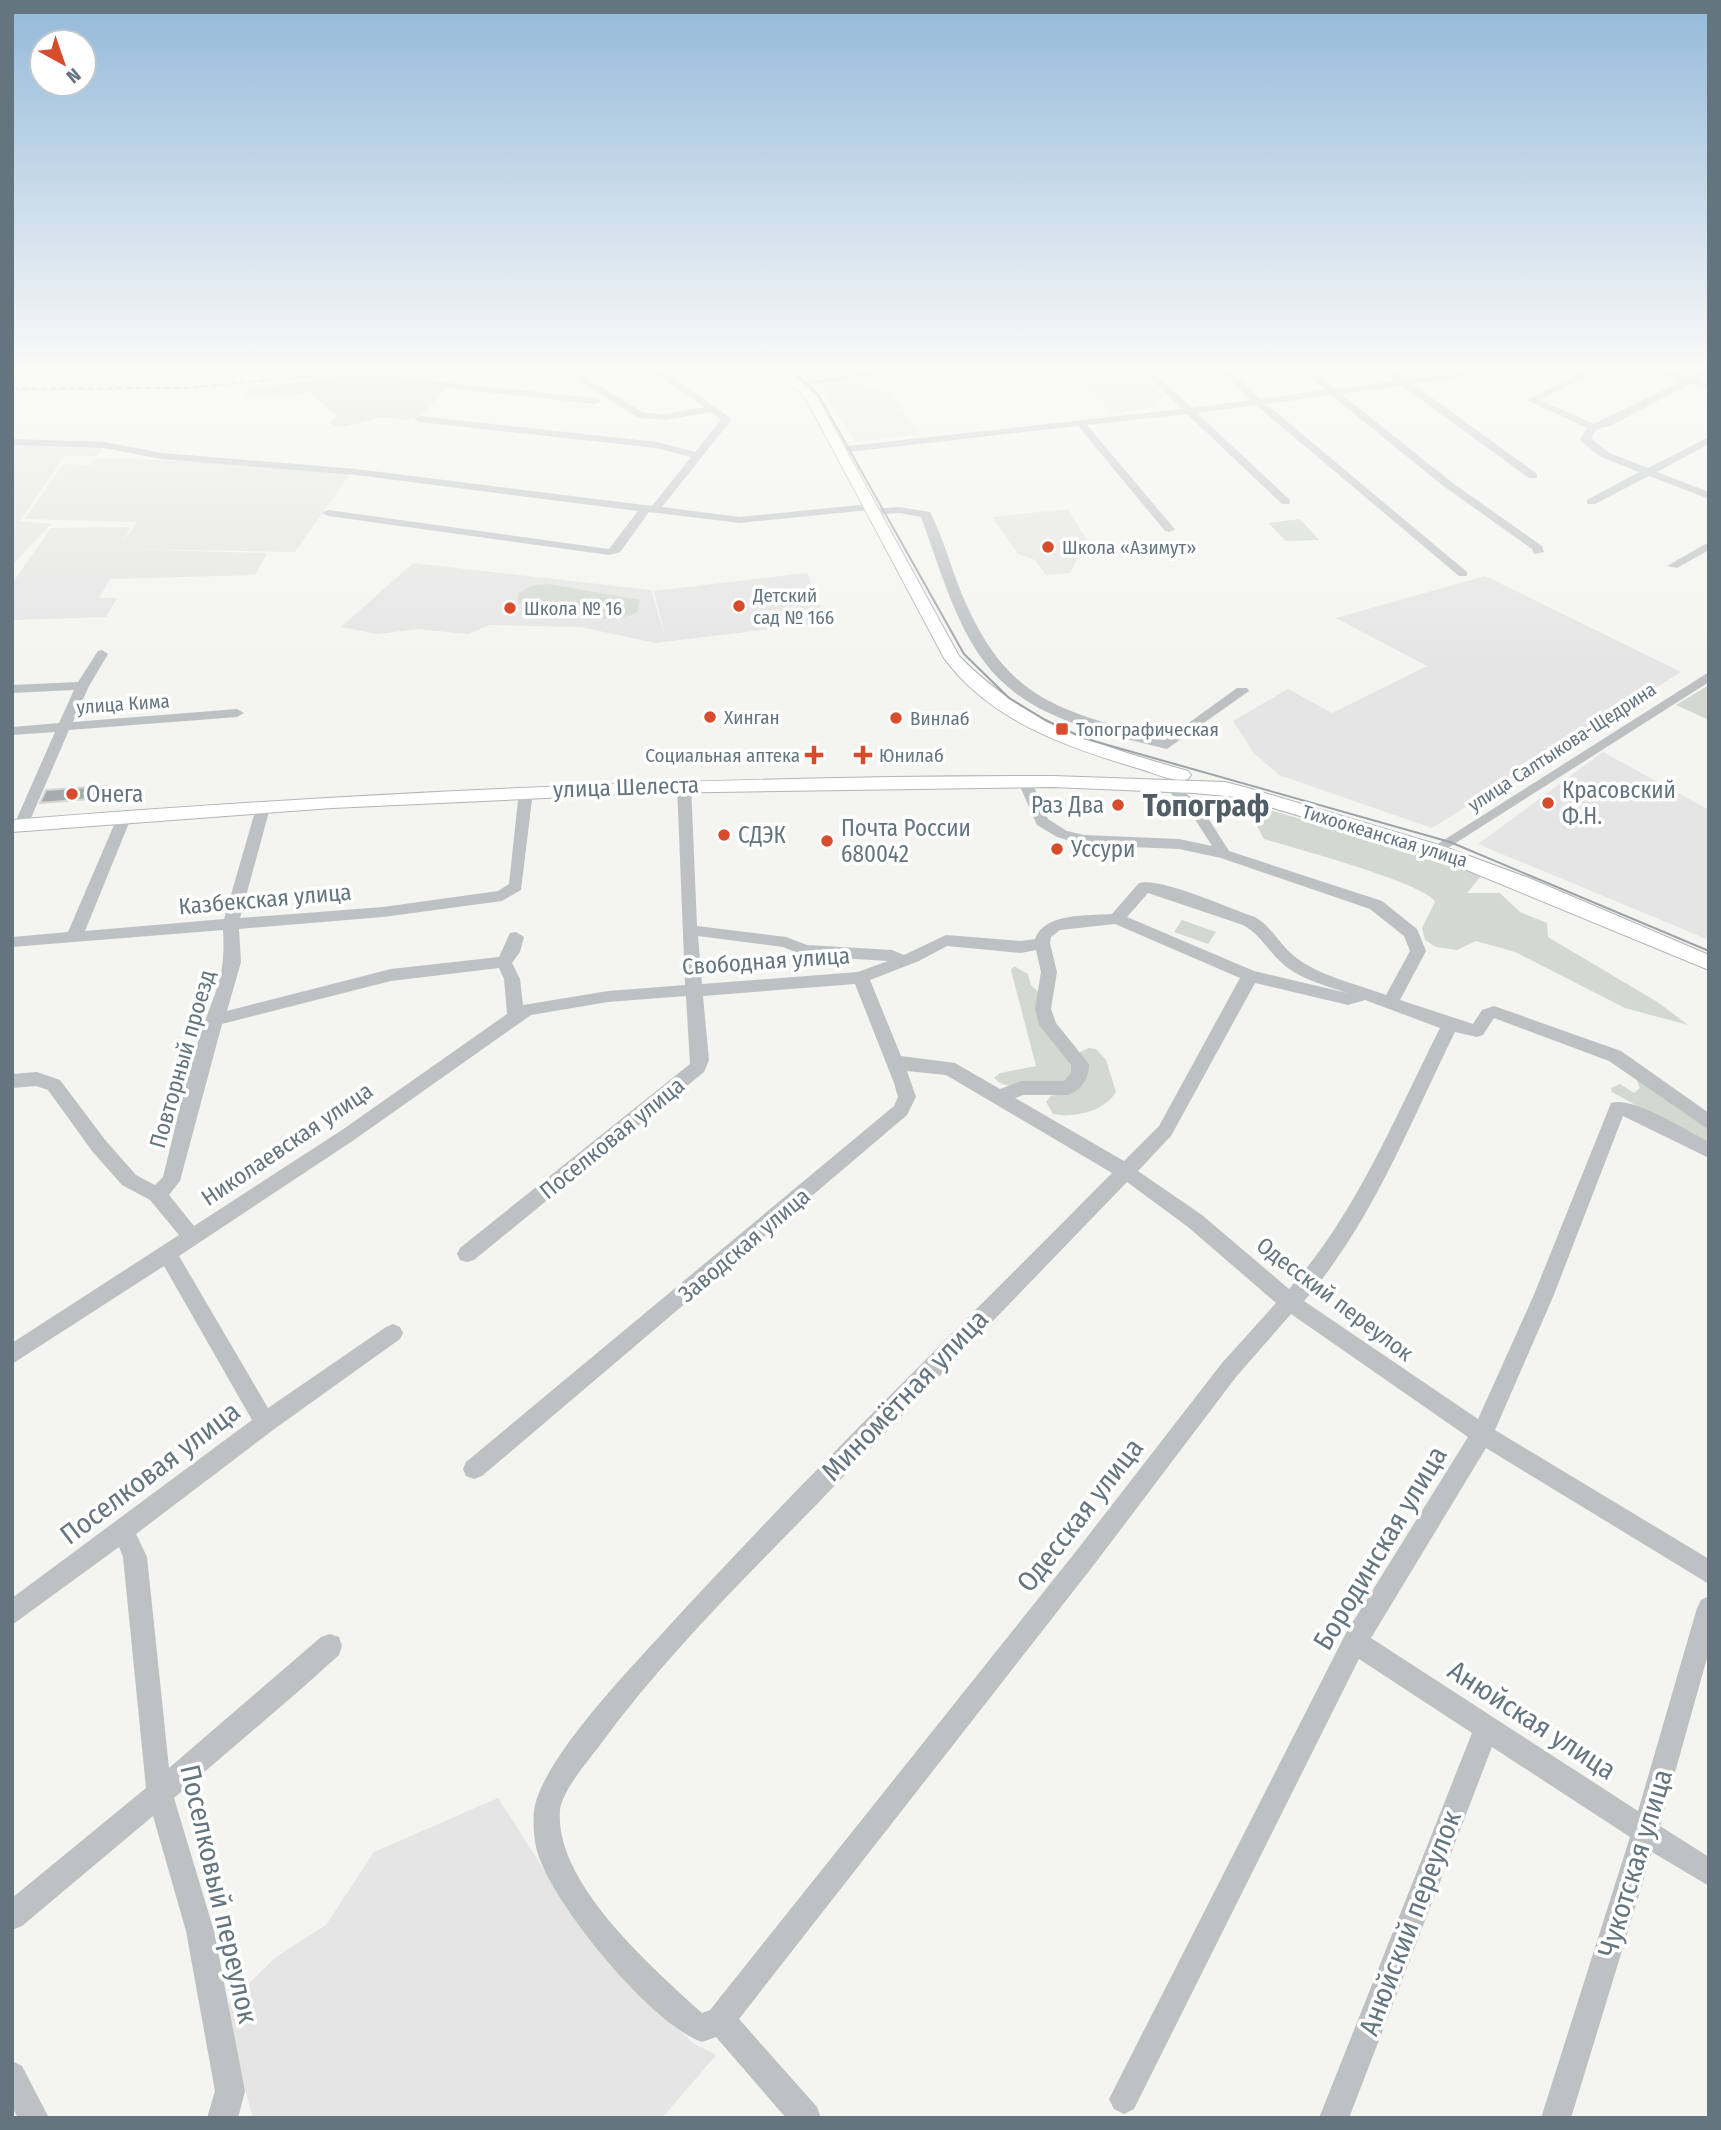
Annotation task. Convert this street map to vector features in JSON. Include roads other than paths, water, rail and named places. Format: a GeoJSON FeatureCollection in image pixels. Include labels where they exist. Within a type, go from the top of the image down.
{"type":"FeatureCollection","features":[{"type":"Feature","properties":{"kind":"main road","name":"Тихоокеанская улица"},"geometry":{"type":"LineString","coordinates":[[850,470],[952,658],[986,692],[1015,712],[1050,732],[1091,749],[1434,850],[1522,883],[1709,963]]}},
{"type":"Feature","properties":{"kind":"main road"},"geometry":{"type":"LineString","coordinates":[[1088,782],[1101,780],[1110,774],[1112,765],[1105,757],[1091,749]]}},
{"type":"Feature","properties":{"kind":"main road","name":"улица Шелеста"},"geometry":{"type":"LineString","coordinates":[[17,825],[526,791],[684,784],[1167,783],[1241,792]]}},
{"type":"Feature","properties":{"kind":"street"},"geometry":{"type":"LineString","coordinates":[[337,470],[740,520],[872,509],[926,514],[954,593],[989,657],[1012,684],[1051,708],[1167,745],[1242,691]]}},
{"type":"Feature","properties":{"kind":"street"},"geometry":{"type":"LineString","coordinates":[[328,513],[609,552],[616,550],[684,470]]}},
{"type":"Feature","properties":{"kind":"street"},"geometry":{"type":"LineString","coordinates":[[1120,470],[1169,529]]}},
{"type":"Feature","properties":{"kind":"street"},"geometry":{"type":"LineString","coordinates":[[1252,470],[1286,502]]}},
{"type":"Feature","properties":{"kind":"street"},"geometry":{"type":"LineString","coordinates":[[1340,470],[1463,574]]}},
{"type":"Feature","properties":{"kind":"street"},"geometry":{"type":"LineString","coordinates":[[1431,470],[1538,548],[1538,552]]}},
{"type":"Feature","properties":{"kind":"street"},"geometry":{"type":"LineString","coordinates":[[1525,470],[1533,476]]}},
{"type":"Feature","properties":{"kind":"street"},"geometry":{"type":"LineString","coordinates":[[1591,502],[1649,471],[1709,496]]}},
{"type":"Feature","properties":{"kind":"street"},"geometry":{"type":"LineString","coordinates":[[1673,566],[1709,545]]}},
{"type":"Feature","properties":{"kind":"street"},"geometry":{"type":"LineString","coordinates":[[17,825],[82,686],[102,654]]}},
{"type":"Feature","properties":{"kind":"street","name":"улица Салтыкова-Щедрина"},"geometry":{"type":"LineString","coordinates":[[1434,850],[1709,676]]}},
{"type":"Feature","properties":{"kind":"street"},"geometry":{"type":"LineString","coordinates":[[12,690],[82,686]]}},
{"type":"Feature","properties":{"kind":"street","name":"улица Кима"},"geometry":{"type":"LineString","coordinates":[[12,731],[237,713]]}},
{"type":"Feature","properties":{"kind":"street"},"geometry":{"type":"LineString","coordinates":[[1025,782],[1042,822],[1062,834],[1084,839],[1180,844],[1224,854],[1376,905],[1396,918],[1411,933],[1418,951],[1390,1002]]}},
{"type":"Feature","properties":{"kind":"street"},"geometry":{"type":"LineString","coordinates":[[1167,783],[1196,810],[1224,854]]}},
{"type":"Feature","properties":{"kind":"street","name":"Поселковая улица"},"geometry":{"type":"LineString","coordinates":[[467,1254],[698,1067],[701,1060],[689,930],[684,784]]}},
{"type":"Feature","properties":{"kind":"street","name":"Казбекская улица"},"geometry":{"type":"LineString","coordinates":[[12,942],[383,912],[502,896],[516,886],[526,791]]}},
{"type":"Feature","properties":{"kind":"street","name":"Повторный проезд"},"geometry":{"type":"LineString","coordinates":[[157,1195],[171,1181],[233,962],[231,925],[263,808]]}},
{"type":"Feature","properties":{"kind":"street"},"geometry":{"type":"LineString","coordinates":[[74,937],[124,818]]}},
{"type":"Feature","properties":{"kind":"street"},"geometry":{"type":"LineString","coordinates":[[1117,919],[1144,887],[1163,890],[1260,927],[1298,968],[1450,1025],[1477,1031],[1488,1014],[1494,1012],[1615,1056],[1709,1122]]}},
{"type":"Feature","properties":{"kind":"street"},"geometry":{"type":"LineString","coordinates":[[1000,1097],[1021,1088],[1068,1088],[1080,1075],[1080,1064],[1057,1039],[1043,1009],[1049,977],[1042,943],[1044,935],[1056,925],[1117,919],[1250,976],[1349,999],[1355,999],[1364,992]]}},
{"type":"Feature","properties":{"kind":"street"},"geometry":{"type":"LineString","coordinates":[[689,930],[786,942],[805,950],[892,956],[904,961]]}},
{"type":"Feature","properties":{"kind":"street"},"geometry":{"type":"LineString","coordinates":[[215,1020],[391,975],[503,962],[512,952],[516,937]]}},
{"type":"Feature","properties":{"kind":"street","name":"Свободная улица"},"geometry":{"type":"LineString","coordinates":[[516,1015],[560,1003],[694,989],[861,978],[946,940],[1028,947],[1042,943]]}},
{"type":"Feature","properties":{"kind":"street"},"geometry":{"type":"LineString","coordinates":[[503,962],[512,979],[516,1015]]}},
{"type":"Feature","properties":{"kind":"street","name":"Миномётная улица"},"geometry":{"type":"LineString","coordinates":[[720,2020],[702,2028],[693,2025],[619,1955],[575,1896],[550,1850],[547,1807],[564,1773],[589,1735],[710,1598],[986,1311],[1165,1131],[1250,976]]}},
{"type":"Feature","properties":{"kind":"street","name":"Заводская улица"},"geometry":{"type":"LineString","coordinates":[[474,1469],[891,1122],[906,1104],[907,1097],[861,978]]}},
{"type":"Feature","properties":{"kind":"street","name":"Николаевская улица"},"geometry":{"type":"LineString","coordinates":[[12,1355],[348,1135],[516,1015]]}},
{"type":"Feature","properties":{"kind":"street","name":"Одесская улица"},"geometry":{"type":"LineString","coordinates":[[720,2020],[1116,1518],[1229,1370],[1291,1303],[1345,1233],[1450,1025]]}},
{"type":"Feature","properties":{"kind":"street","name":"Одесский переулок"},"geometry":{"type":"LineString","coordinates":[[892,1061],[926,1068],[949,1068],[1126,1172],[1195,1221],[1291,1303],[1482,1434],[1709,1572]]}},
{"type":"Feature","properties":{"kind":"street"},"geometry":{"type":"LineString","coordinates":[[12,1081],[37,1079],[54,1085],[99,1146],[129,1180],[157,1195],[192,1237]]}},
{"type":"Feature","properties":{"kind":"street","name":"Бородинская улица"},"geometry":{"type":"LineString","coordinates":[[1124,2099],[1355,1642],[1482,1434],[1544,1297],[1617,1108],[1629,1110],[1709,1151]]}},
{"type":"Feature","properties":{"kind":"street"},"geometry":{"type":"LineString","coordinates":[[167,1254],[265,1423]]}},
{"type":"Feature","properties":{"kind":"street","name":"Поселковая улица"},"geometry":{"type":"LineString","coordinates":[[12,1613],[265,1423],[393,1333]]}},
{"type":"Feature","properties":{"kind":"street","name":"Поселковый переулок"},"geometry":{"type":"LineString","coordinates":[[123,1530],[135,1557],[159,1792],[200,1931],[230,2091],[225,2112]]}},
{"type":"Feature","properties":{"kind":"street","name":"Чукотская улица"},"geometry":{"type":"LineString","coordinates":[[1556,2118],[1646,1832],[1709,1608]]}},
{"type":"Feature","properties":{"kind":"street","name":"Анюйская улица"},"geometry":{"type":"LineString","coordinates":[[1355,1642],[1709,1873]]}},
{"type":"Feature","properties":{"kind":"street"},"geometry":{"type":"LineString","coordinates":[[12,1916],[159,1792],[237,1731],[330,1646]]}},
{"type":"Feature","properties":{"kind":"street","name":"Анюйский переулок"},"geometry":{"type":"LineString","coordinates":[[1334,2118],[1486,1728]]}},
{"type":"Feature","properties":{"kind":"street"},"geometry":{"type":"LineString","coordinates":[[720,2020],[806,2118]]}},
{"type":"Feature","properties":{"kind":"street"},"geometry":{"type":"LineString","coordinates":[[12,2076],[34,2118]]}},
{"type":"Feature","properties":{"kind":"tram line"},"geometry":{"type":"LineString","coordinates":[[861,470],[964,654],[1009,698],[1045,720],[1083,738],[1450,842],[1709,951]]}},
{"type":"Feature","properties":{"kind":"place","name":"Школа «Азимут»"},"geometry":{"type":"Point","coordinates":[1048,547]}},
{"type":"Feature","properties":{"kind":"place","name":"Детский сад № 166"},"geometry":{"type":"Point","coordinates":[739,606]}},
{"type":"Feature","properties":{"kind":"place","name":"Школа № 16"},"geometry":{"type":"Point","coordinates":[510,608]}},
{"type":"Feature","properties":{"kind":"place","name":"Хинган"},"geometry":{"type":"Point","coordinates":[710,717]}},
{"type":"Feature","properties":{"kind":"place","name":"Винлаб"},"geometry":{"type":"Point","coordinates":[896,718]}},
{"type":"Feature","properties":{"kind":"place","name":"Топографическая"},"geometry":{"type":"Point","coordinates":[1062,729]}},
{"type":"Feature","properties":{"kind":"place","name":"Социальная аптека"},"geometry":{"type":"Point","coordinates":[814,755]}},
{"type":"Feature","properties":{"kind":"place","name":"Юнилаб"},"geometry":{"type":"Point","coordinates":[863,755]}},
{"type":"Feature","properties":{"kind":"place","name":"Онега"},"geometry":{"type":"Point","coordinates":[72,794]}},
{"type":"Feature","properties":{"kind":"place","name":"Красовский Ф.Н."},"geometry":{"type":"Point","coordinates":[1548,803]}},
{"type":"Feature","properties":{"kind":"place","name":"Раз Два"},"geometry":{"type":"Point","coordinates":[1118,805]}},
{"type":"Feature","properties":{"kind":"place","name":"СДЭК"},"geometry":{"type":"Point","coordinates":[724,835]}},
{"type":"Feature","properties":{"kind":"place","name":"Почта России 680042"},"geometry":{"type":"Point","coordinates":[827,841]}},
{"type":"Feature","properties":{"kind":"place","name":"Уссури"},"geometry":{"type":"Point","coordinates":[1057,849]}},
{"type":"Feature","properties":{"kind":"district","name":"Топограф"},"geometry":{"type":"Point","coordinates":[1206,806]}}]}
